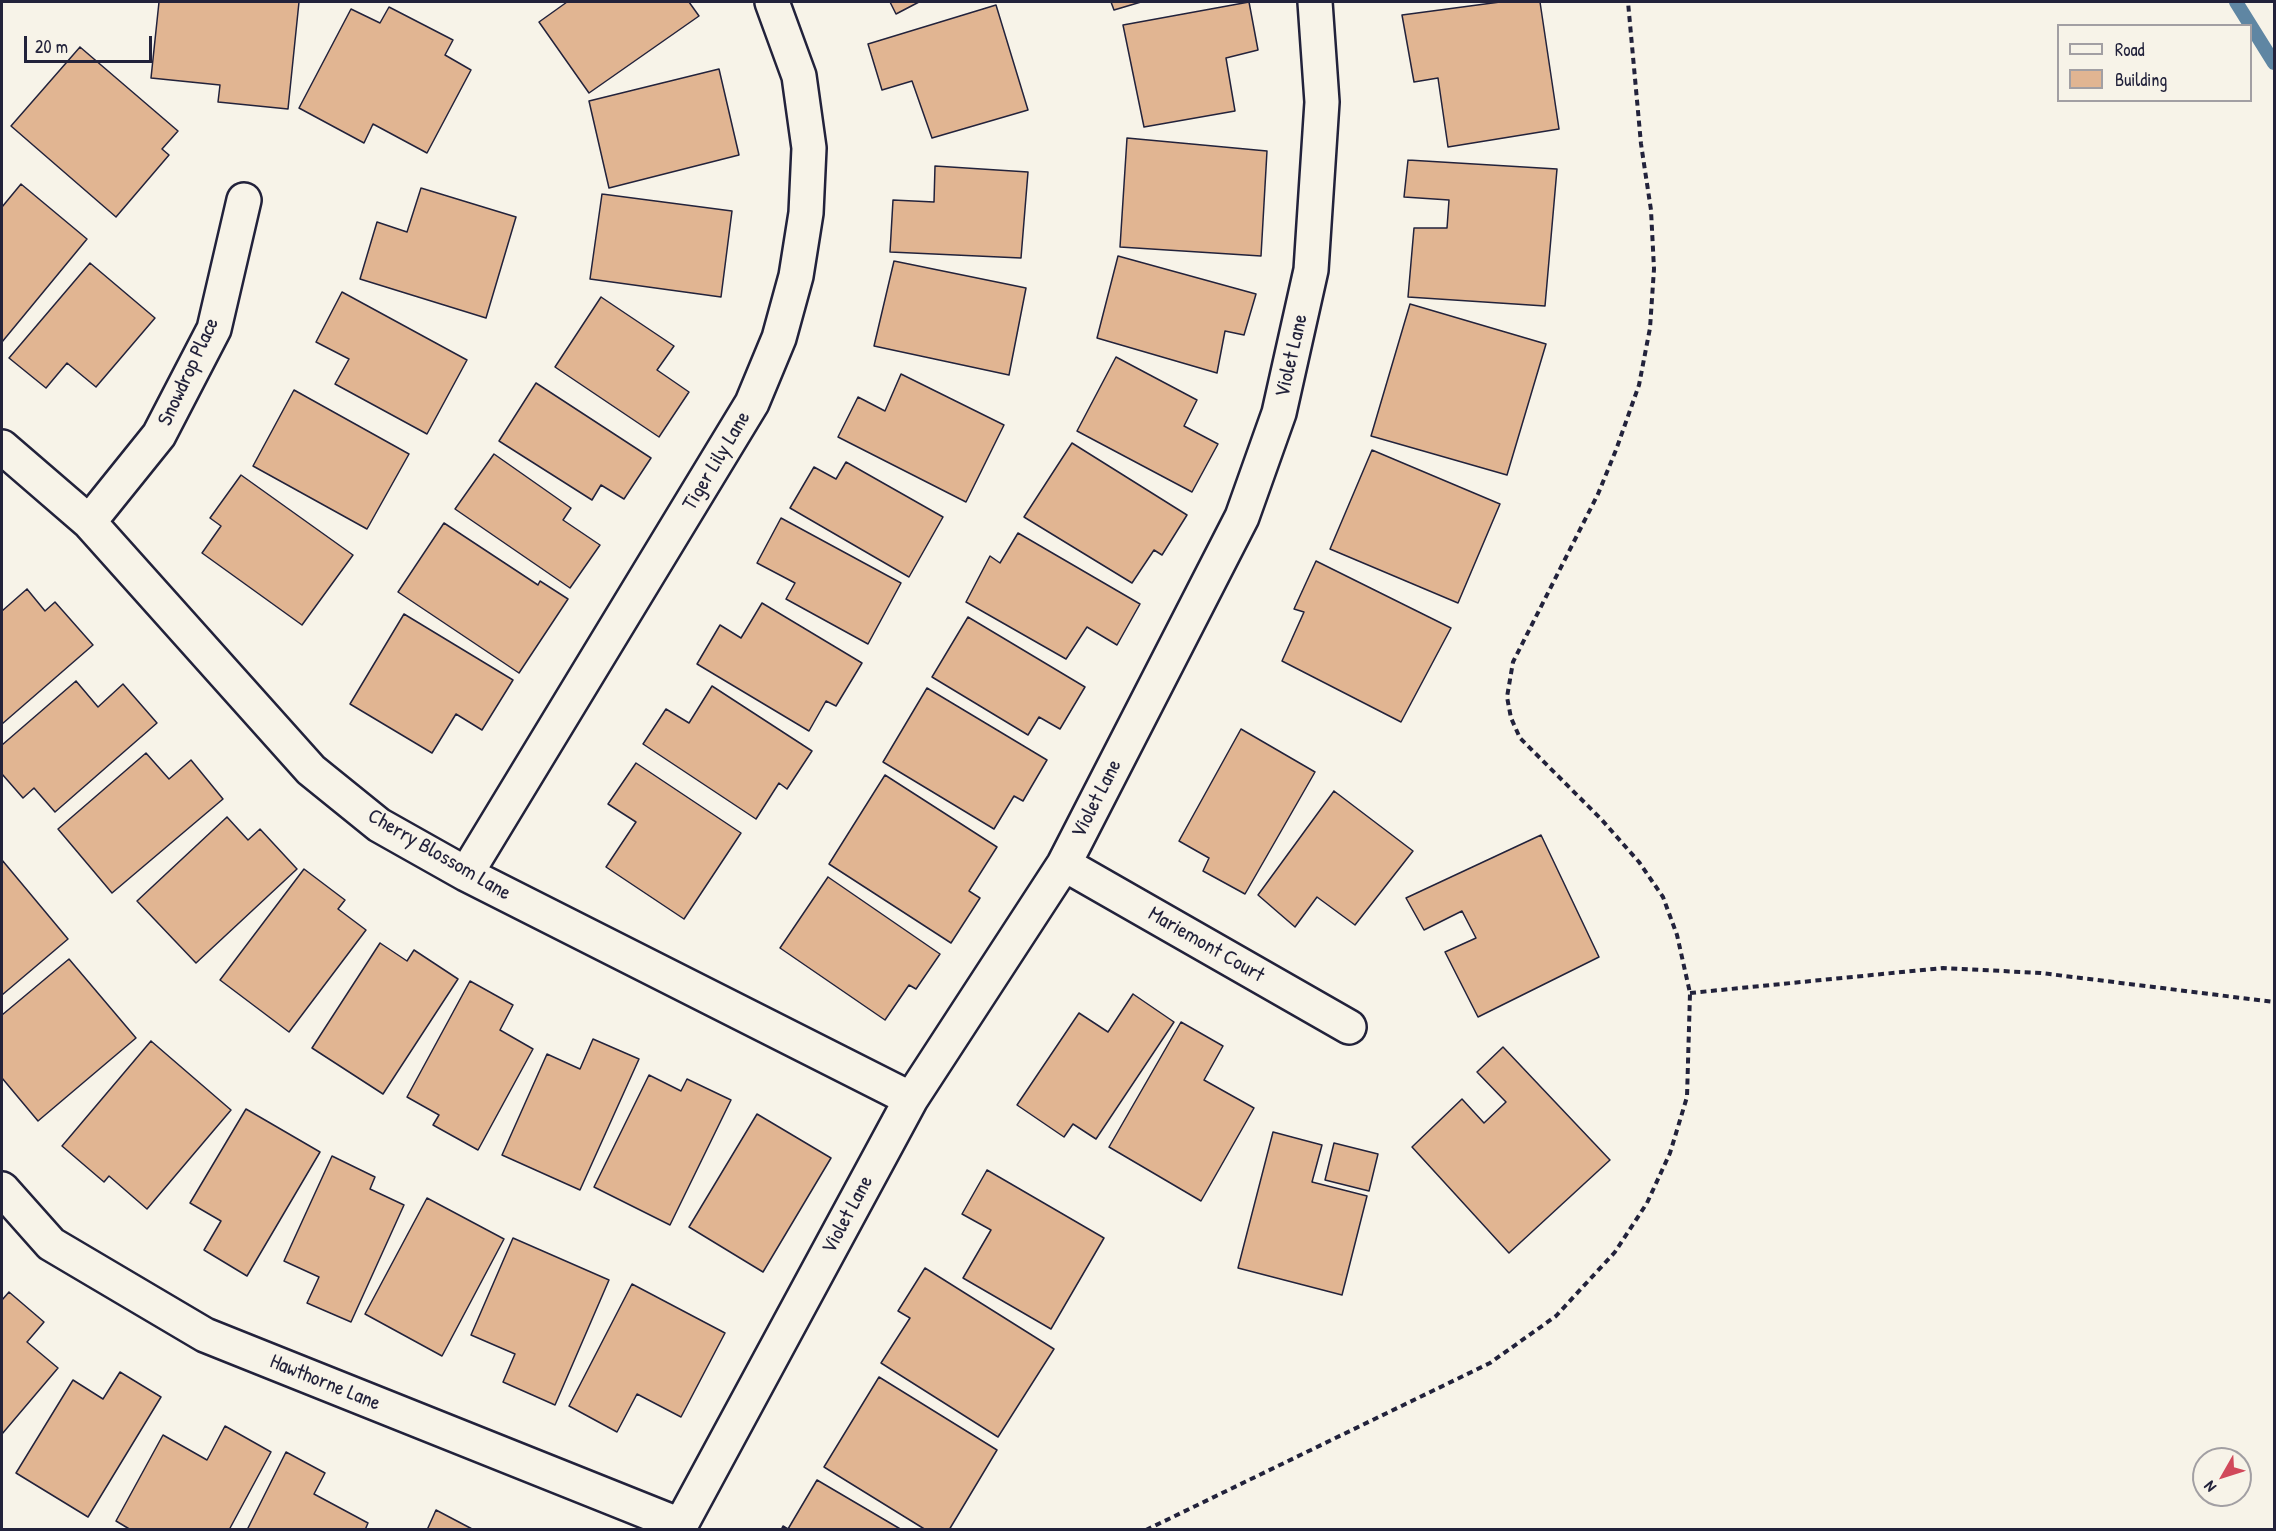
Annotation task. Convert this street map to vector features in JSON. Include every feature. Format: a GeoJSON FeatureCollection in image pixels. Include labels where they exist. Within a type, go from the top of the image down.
{"type":"FeatureCollection","features":[{"type":"Feature","properties":{"kind":"street","name":"Tiger Lily Lane"},"geometry":{"type":"LineString","coordinates":[[466,874],[752,403],[779,338],[796,276],[806,213],[809,148],[799,76],[772,2]]}},
{"type":"Feature","properties":{"kind":"street","name":"Violet Lane"},"geometry":{"type":"LineString","coordinates":[[679,1527],[910,1099],[1064,864],[1242,517],[1279,413],[1311,270],[1322,102],[1315,2]]}},
{"type":"Feature","properties":{"kind":"street","name":"Snowdrop Place"},"geometry":{"type":"LineString","coordinates":[[89,522],[159,435],[214,329],[244,200]]}},
{"type":"Feature","properties":{"kind":"street","name":"Cherry Blossom Lane"},"geometry":{"type":"LineString","coordinates":[[2,447],[89,522],[310,770],[379,825],[466,874],[910,1099]]}},
{"type":"Feature","properties":{"kind":"street","name":"Mariemont Court"},"geometry":{"type":"LineString","coordinates":[[1064,864],[1349,1027]]}},
{"type":"Feature","properties":{"kind":"street","name":"Hawthorne Lane"},"geometry":{"type":"LineString","coordinates":[[2,1189],[51,1244],[205,1335],[679,1527]]}},
{"type":"Feature","properties":{"kind":"path"},"geometry":{"type":"LineString","coordinates":[[1146,1530],[1490,1363],[1556,1316],[1615,1252],[1647,1203],[1670,1153],[1687,1097],[1690,993],[1677,935],[1663,897],[1639,862],[1602,820],[1520,738],[1511,718],[1507,697],[1513,662],[1598,494],[1616,450],[1639,385],[1650,328],[1654,269],[1651,210],[1641,144],[1628,2]]}},
{"type":"Feature","properties":{"kind":"path"},"geometry":{"type":"LineString","coordinates":[[1690,993],[1943,968],[2041,974],[2274,1002]]}},
{"type":"Feature","properties":{"kind":"building"},"geometry":{"type":"Polygon","coordinates":[[[159,2],[299,2],[288,109],[218,102],[220,85],[151,78],[159,2]]]}},
{"type":"Feature","properties":{"kind":"building"},"geometry":{"type":"Polygon","coordinates":[[[567,2],[689,2],[699,16],[589,93],[539,22],[567,2]]]}},
{"type":"Feature","properties":{"kind":"building"},"geometry":{"type":"Polygon","coordinates":[[[890,2],[919,2],[896,14],[890,2]]]}},
{"type":"Feature","properties":{"kind":"building"},"geometry":{"type":"Polygon","coordinates":[[[1111,2],[1141,2],[1114,10],[1111,2]]]}},
{"type":"Feature","properties":{"kind":"building"},"geometry":{"type":"Polygon","coordinates":[[[1249,2],[1258,50],[1226,58],[1235,111],[1144,127],[1123,25],[1249,2]]]}},
{"type":"Feature","properties":{"kind":"building"},"geometry":{"type":"Polygon","coordinates":[[[1500,2],[1540,2],[1559,129],[1448,147],[1438,78],[1414,82],[1402,15],[1500,2]]]}},
{"type":"Feature","properties":{"kind":"building"},"geometry":{"type":"Polygon","coordinates":[[[996,5],[1028,110],[932,138],[912,81],[882,90],[868,44],[996,5]]]}},
{"type":"Feature","properties":{"kind":"building"},"geometry":{"type":"Polygon","coordinates":[[[389,7],[453,40],[445,55],[471,70],[427,153],[373,124],[364,143],[299,108],[351,9],[380,23],[389,7]]]}},
{"type":"Feature","properties":{"kind":"building"},"geometry":{"type":"Polygon","coordinates":[[[80,47],[178,131],[162,149],[169,155],[116,217],[11,126],[80,47]]]}},
{"type":"Feature","properties":{"kind":"building"},"geometry":{"type":"Polygon","coordinates":[[[719,69],[739,155],[609,188],[589,101],[719,69]]]}},
{"type":"Feature","properties":{"kind":"building"},"geometry":{"type":"Polygon","coordinates":[[[1127,138],[1267,151],[1261,256],[1120,247],[1127,138]]]}},
{"type":"Feature","properties":{"kind":"building"},"geometry":{"type":"Polygon","coordinates":[[[1408,160],[1557,169],[1545,306],[1408,297],[1414,228],[1447,228],[1449,200],[1404,197],[1408,160]]]}},
{"type":"Feature","properties":{"kind":"building"},"geometry":{"type":"Polygon","coordinates":[[[935,166],[1028,172],[1021,258],[890,252],[893,200],[934,202],[935,166]]]}},
{"type":"Feature","properties":{"kind":"building"},"geometry":{"type":"Polygon","coordinates":[[[21,184],[87,239],[2,342],[2,207],[21,184]]]}},
{"type":"Feature","properties":{"kind":"building"},"geometry":{"type":"Polygon","coordinates":[[[421,188],[516,217],[486,318],[360,279],[377,222],[407,232],[421,188]]]}},
{"type":"Feature","properties":{"kind":"building"},"geometry":{"type":"Polygon","coordinates":[[[602,194],[732,211],[721,297],[590,279],[602,194]]]}},
{"type":"Feature","properties":{"kind":"building"},"geometry":{"type":"Polygon","coordinates":[[[1118,256],[1256,294],[1244,335],[1225,331],[1217,373],[1097,338],[1118,256]]]}},
{"type":"Feature","properties":{"kind":"building"},"geometry":{"type":"Polygon","coordinates":[[[894,261],[1026,288],[1009,375],[874,346],[894,261]]]}},
{"type":"Feature","properties":{"kind":"building"},"geometry":{"type":"Polygon","coordinates":[[[90,263],[155,318],[96,387],[67,363],[46,388],[9,358],[90,263]]]}},
{"type":"Feature","properties":{"kind":"building"},"geometry":{"type":"Polygon","coordinates":[[[342,292],[467,360],[427,434],[335,384],[349,359],[316,342],[342,292]]]}},
{"type":"Feature","properties":{"kind":"building"},"geometry":{"type":"Polygon","coordinates":[[[601,297],[674,346],[657,370],[689,392],[659,437],[555,367],[601,297]]]}},
{"type":"Feature","properties":{"kind":"building"},"geometry":{"type":"Polygon","coordinates":[[[1410,304],[1546,344],[1507,475],[1371,436],[1410,304]]]}},
{"type":"Feature","properties":{"kind":"building"},"geometry":{"type":"Polygon","coordinates":[[[1116,357],[1197,400],[1184,426],[1218,444],[1192,492],[1077,431],[1116,357]]]}},
{"type":"Feature","properties":{"kind":"building"},"geometry":{"type":"Polygon","coordinates":[[[901,374],[1004,425],[966,502],[838,437],[858,397],[885,411],[901,374]]]}},
{"type":"Feature","properties":{"kind":"building"},"geometry":{"type":"Polygon","coordinates":[[[536,383],[651,458],[624,499],[601,485],[592,500],[499,441],[536,383]]]}},
{"type":"Feature","properties":{"kind":"building"},"geometry":{"type":"Polygon","coordinates":[[[294,390],[409,454],[367,529],[253,466],[294,390]]]}},
{"type":"Feature","properties":{"kind":"building"},"geometry":{"type":"Polygon","coordinates":[[[1072,443],[1187,515],[1162,555],[1154,550],[1132,583],[1024,517],[1072,443]]]}},
{"type":"Feature","properties":{"kind":"building"},"geometry":{"type":"Polygon","coordinates":[[[1372,450],[1500,504],[1458,603],[1330,549],[1372,450]]]}},
{"type":"Feature","properties":{"kind":"building"},"geometry":{"type":"Polygon","coordinates":[[[494,454],[571,508],[563,520],[600,545],[570,588],[455,509],[494,454]]]}},
{"type":"Feature","properties":{"kind":"building"},"geometry":{"type":"Polygon","coordinates":[[[846,462],[943,517],[909,577],[790,508],[814,467],[836,479],[846,462]]]}},
{"type":"Feature","properties":{"kind":"building"},"geometry":{"type":"Polygon","coordinates":[[[241,475],[353,555],[302,625],[202,553],[221,526],[210,518],[241,475]]]}},
{"type":"Feature","properties":{"kind":"building"},"geometry":{"type":"Polygon","coordinates":[[[781,518],[901,583],[868,644],[786,599],[795,583],[757,563],[781,518]]]}},
{"type":"Feature","properties":{"kind":"building"},"geometry":{"type":"Polygon","coordinates":[[[444,523],[538,585],[540,581],[568,599],[519,673],[398,592],[444,523]]]}},
{"type":"Feature","properties":{"kind":"building"},"geometry":{"type":"Polygon","coordinates":[[[1018,533],[1140,604],[1117,645],[1087,627],[1066,659],[966,602],[990,556],[1000,563],[1018,533]]]}},
{"type":"Feature","properties":{"kind":"building"},"geometry":{"type":"Polygon","coordinates":[[[1316,561],[1451,628],[1401,722],[1282,661],[1304,612],[1294,609],[1316,561]]]}},
{"type":"Feature","properties":{"kind":"building"},"geometry":{"type":"Polygon","coordinates":[[[27,589],[45,611],[55,602],[93,645],[2,724],[2,611],[27,589]]]}},
{"type":"Feature","properties":{"kind":"building"},"geometry":{"type":"Polygon","coordinates":[[[762,603],[862,663],[836,706],[826,701],[809,731],[697,664],[720,625],[741,638],[762,603]]]}},
{"type":"Feature","properties":{"kind":"building"},"geometry":{"type":"Polygon","coordinates":[[[404,614],[513,680],[482,730],[456,714],[432,753],[350,704],[404,614]]]}},
{"type":"Feature","properties":{"kind":"building"},"geometry":{"type":"Polygon","coordinates":[[[968,617],[1085,687],[1060,729],[1039,717],[1028,735],[932,677],[968,617]]]}},
{"type":"Feature","properties":{"kind":"building"},"geometry":{"type":"Polygon","coordinates":[[[76,681],[98,707],[123,684],[157,723],[55,812],[34,788],[23,798],[2,774],[2,745],[76,681]]]}},
{"type":"Feature","properties":{"kind":"building"},"geometry":{"type":"Polygon","coordinates":[[[712,686],[812,751],[787,789],[779,783],[756,819],[643,744],[666,709],[689,723],[712,686]]]}},
{"type":"Feature","properties":{"kind":"building"},"geometry":{"type":"Polygon","coordinates":[[[927,688],[1047,760],[1023,801],[1014,796],[994,829],[883,762],[927,688]]]}},
{"type":"Feature","properties":{"kind":"building"},"geometry":{"type":"Polygon","coordinates":[[[1241,729],[1315,772],[1245,894],[1203,871],[1209,858],[1179,841],[1241,729]]]}},
{"type":"Feature","properties":{"kind":"building"},"geometry":{"type":"Polygon","coordinates":[[[146,753],[169,779],[191,760],[223,799],[112,893],[58,829],[146,753]]]}},
{"type":"Feature","properties":{"kind":"building"},"geometry":{"type":"Polygon","coordinates":[[[636,763],[741,833],[684,919],[606,867],[636,822],[608,804],[636,763]]]}},
{"type":"Feature","properties":{"kind":"building"},"geometry":{"type":"Polygon","coordinates":[[[885,775],[997,847],[969,891],[980,898],[951,943],[829,864],[885,775]]]}},
{"type":"Feature","properties":{"kind":"building"},"geometry":{"type":"Polygon","coordinates":[[[1334,791],[1413,851],[1355,925],[1317,897],[1295,927],[1258,895],[1334,791]]]}},
{"type":"Feature","properties":{"kind":"building"},"geometry":{"type":"Polygon","coordinates":[[[227,817],[248,840],[260,829],[297,869],[196,963],[137,901],[227,817]]]}},
{"type":"Feature","properties":{"kind":"building"},"geometry":{"type":"Polygon","coordinates":[[[1541,835],[1599,957],[1478,1017],[1445,952],[1476,938],[1462,911],[1424,930],[1406,898],[1541,835]]]}},
{"type":"Feature","properties":{"kind":"building"},"geometry":{"type":"Polygon","coordinates":[[[2,860],[68,939],[2,995],[2,860]]]}},
{"type":"Feature","properties":{"kind":"building"},"geometry":{"type":"Polygon","coordinates":[[[304,869],[345,900],[338,909],[366,930],[289,1032],[220,980],[304,869]]]}},
{"type":"Feature","properties":{"kind":"building"},"geometry":{"type":"Polygon","coordinates":[[[828,877],[940,954],[916,989],[909,985],[885,1020],[780,948],[828,877]]]}},
{"type":"Feature","properties":{"kind":"building"},"geometry":{"type":"Polygon","coordinates":[[[380,943],[407,961],[414,950],[458,979],[383,1094],[312,1048],[380,943]]]}},
{"type":"Feature","properties":{"kind":"building"},"geometry":{"type":"Polygon","coordinates":[[[69,959],[136,1038],[38,1121],[2,1078],[2,1015],[69,959]]]}},
{"type":"Feature","properties":{"kind":"building"},"geometry":{"type":"Polygon","coordinates":[[[470,981],[513,1005],[500,1030],[533,1049],[478,1150],[433,1125],[439,1115],[407,1097],[470,981]]]}},
{"type":"Feature","properties":{"kind":"building"},"geometry":{"type":"Polygon","coordinates":[[[1133,994],[1174,1022],[1096,1139],[1073,1124],[1064,1137],[1017,1105],[1079,1013],[1108,1032],[1133,994]]]}},
{"type":"Feature","properties":{"kind":"building"},"geometry":{"type":"Polygon","coordinates":[[[1181,1022],[1223,1046],[1204,1080],[1254,1108],[1201,1201],[1109,1147],[1181,1022]]]}},
{"type":"Feature","properties":{"kind":"building"},"geometry":{"type":"Polygon","coordinates":[[[593,1039],[639,1059],[580,1190],[502,1155],[547,1054],[580,1069],[593,1039]]]}},
{"type":"Feature","properties":{"kind":"building"},"geometry":{"type":"Polygon","coordinates":[[[151,1041],[231,1110],[147,1209],[109,1176],[104,1182],[62,1146],[151,1041]]]}},
{"type":"Feature","properties":{"kind":"building"},"geometry":{"type":"Polygon","coordinates":[[[1503,1047],[1610,1160],[1509,1253],[1412,1147],[1462,1099],[1484,1123],[1506,1102],[1477,1072],[1503,1047]]]}},
{"type":"Feature","properties":{"kind":"building"},"geometry":{"type":"Polygon","coordinates":[[[649,1075],[681,1091],[687,1079],[731,1100],[670,1225],[594,1187],[649,1075]]]}},
{"type":"Feature","properties":{"kind":"building"},"geometry":{"type":"Polygon","coordinates":[[[246,1109],[320,1152],[247,1276],[204,1250],[221,1221],[190,1203],[246,1109]]]}},
{"type":"Feature","properties":{"kind":"building"},"geometry":{"type":"Polygon","coordinates":[[[757,1114],[831,1158],[763,1272],[689,1227],[757,1114]]]}},
{"type":"Feature","properties":{"kind":"building"},"geometry":{"type":"Polygon","coordinates":[[[1273,1132],[1322,1145],[1312,1182],[1367,1196],[1342,1295],[1238,1268],[1273,1132]]]}},
{"type":"Feature","properties":{"kind":"building"},"geometry":{"type":"Polygon","coordinates":[[[1334,1143],[1378,1154],[1369,1191],[1325,1180],[1334,1143]]]}},
{"type":"Feature","properties":{"kind":"building"},"geometry":{"type":"Polygon","coordinates":[[[332,1156],[375,1177],[370,1189],[404,1205],[351,1322],[307,1303],[319,1277],[284,1261],[332,1156]]]}},
{"type":"Feature","properties":{"kind":"building"},"geometry":{"type":"Polygon","coordinates":[[[987,1170],[1104,1238],[1051,1329],[963,1278],[991,1230],[962,1214],[987,1170]]]}},
{"type":"Feature","properties":{"kind":"building"},"geometry":{"type":"Polygon","coordinates":[[[427,1198],[504,1239],[442,1356],[365,1314],[427,1198]]]}},
{"type":"Feature","properties":{"kind":"building"},"geometry":{"type":"Polygon","coordinates":[[[513,1238],[609,1280],[555,1405],[503,1382],[515,1354],[471,1335],[513,1238]]]}},
{"type":"Feature","properties":{"kind":"building"},"geometry":{"type":"Polygon","coordinates":[[[925,1268],[1054,1349],[998,1437],[881,1363],[910,1318],[898,1311],[925,1268]]]}},
{"type":"Feature","properties":{"kind":"building"},"geometry":{"type":"Polygon","coordinates":[[[632,1284],[725,1333],[681,1417],[637,1394],[617,1432],[569,1406],[632,1284]]]}},
{"type":"Feature","properties":{"kind":"building"},"geometry":{"type":"Polygon","coordinates":[[[9,1292],[44,1322],[27,1342],[58,1368],[2,1434],[2,1300],[9,1292]]]}},
{"type":"Feature","properties":{"kind":"building"},"geometry":{"type":"Polygon","coordinates":[[[120,1372],[161,1397],[88,1517],[16,1473],[73,1380],[103,1399],[120,1372]]]}},
{"type":"Feature","properties":{"kind":"building"},"geometry":{"type":"Polygon","coordinates":[[[879,1377],[997,1450],[949,1530],[926,1530],[824,1467],[879,1377]]]}},
{"type":"Feature","properties":{"kind":"building"},"geometry":{"type":"Polygon","coordinates":[[[225,1426],[271,1452],[229,1530],[131,1530],[116,1521],[163,1435],[207,1460],[225,1426]]]}},
{"type":"Feature","properties":{"kind":"building"},"geometry":{"type":"Polygon","coordinates":[[[286,1452],[325,1473],[314,1494],[368,1523],[365,1530],[247,1530],[286,1452]]]}},
{"type":"Feature","properties":{"kind":"building"},"geometry":{"type":"Polygon","coordinates":[[[817,1480],[902,1530],[781,1530],[783,1526],[788,1529],[817,1480]]]}},
{"type":"Feature","properties":{"kind":"building"},"geometry":{"type":"Polygon","coordinates":[[[436,1510],[474,1530],[427,1530],[436,1510]]]}},
{"type":"Feature","properties":{"kind":"waterway"},"geometry":{"type":"LineString","coordinates":[[2236,2],[2250,24]]}},
{"type":"Feature","properties":{"kind":"waterway"},"geometry":{"type":"LineString","coordinates":[[2252,28],[2274,63]]}}]}
